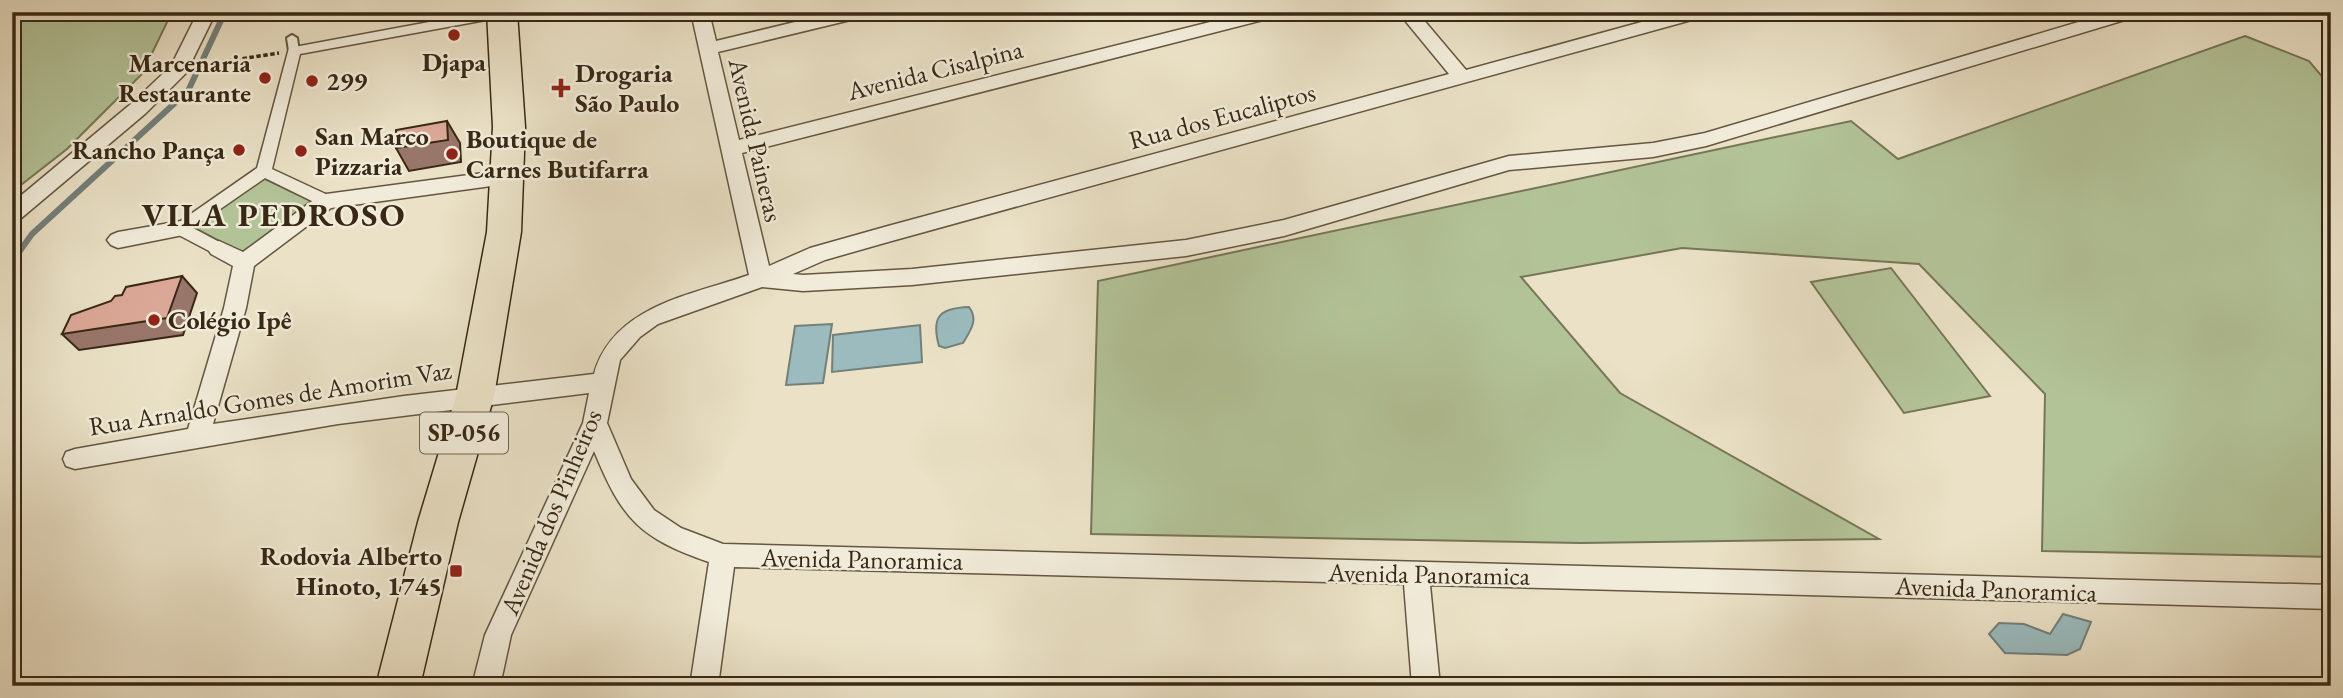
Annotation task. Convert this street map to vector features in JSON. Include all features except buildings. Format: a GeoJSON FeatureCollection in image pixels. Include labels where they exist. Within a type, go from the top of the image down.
{"type":"FeatureCollection","features":[{"type":"Feature","properties":{"kind":"main road","name":"SP-056"},"geometry":{"type":"LineString","coordinates":[[398,686],[438,522],[475,396],[504,232],[509,127],[502,13]]}},
{"type":"Feature","properties":{"kind":"street"},"geometry":{"type":"LineString","coordinates":[[12,215],[139,108],[179,69],[207,12]]}},
{"type":"Feature","properties":{"kind":"street","name":"Avenida Paineras"},"geometry":{"type":"LineString","coordinates":[[701,12],[761,279]]}},
{"type":"Feature","properties":{"kind":"street"},"geometry":{"type":"LineString","coordinates":[[709,48],[861,12]]}},
{"type":"Feature","properties":{"kind":"street","name":"Avenida Cisalpina"},"geometry":{"type":"LineString","coordinates":[[732,149],[1273,12]]}},
{"type":"Feature","properties":{"kind":"street"},"geometry":{"type":"LineString","coordinates":[[1407,12],[1462,77]]}},
{"type":"Feature","properties":{"kind":"street","name":"Rua dos Eucaliptos"},"geometry":{"type":"LineString","coordinates":[[761,279],[818,254],[1700,12]]}},
{"type":"Feature","properties":{"kind":"street"},"geometry":{"type":"LineString","coordinates":[[603,382],[610,357],[632,331],[650,318],[761,279],[803,282],[912,277],[1186,248],[1284,228],[1509,163],[1653,150],[1706,139],[2094,17],[2132,12]]}},
{"type":"Feature","properties":{"kind":"street"},"geometry":{"type":"LineString","coordinates":[[118,240],[181,229],[264,171],[293,44],[502,13]]}},
{"type":"Feature","properties":{"kind":"street"},"geometry":{"type":"LineString","coordinates":[[264,171],[326,201]]}},
{"type":"Feature","properties":{"kind":"street"},"geometry":{"type":"LineString","coordinates":[[198,435],[235,307],[244,262],[326,201],[506,177]]}},
{"type":"Feature","properties":{"kind":"street"},"geometry":{"type":"LineString","coordinates":[[181,229],[244,262]]}},
{"type":"Feature","properties":{"kind":"street","name":"Avenida dos Pinheiros"},"geometry":{"type":"LineString","coordinates":[[475,396],[603,382],[595,423],[498,635],[486,686]]}},
{"type":"Feature","properties":{"kind":"street","name":"Rua Arnaldo Gomes de Amorim Vaz"},"geometry":{"type":"LineString","coordinates":[[75,459],[198,435],[475,396]]}},
{"type":"Feature","properties":{"kind":"street","name":"Avenida Panoramica"},"geometry":{"type":"LineString","coordinates":[[595,423],[627,494],[644,517],[673,536],[723,555],[2331,597]]}},
{"type":"Feature","properties":{"kind":"street"},"geometry":{"type":"LineString","coordinates":[[704,686],[723,555]]}},
{"type":"Feature","properties":{"kind":"street"},"geometry":{"type":"LineString","coordinates":[[1416,573],[1426,686]]}},
{"type":"Feature","properties":{"kind":"path"},"geometry":{"type":"LineString","coordinates":[[229,61],[293,44]]}},
{"type":"Feature","properties":{"kind":"green space"},"geometry":{"type":"Polygon","coordinates":[[[12,12],[172,12],[142,74],[67,149],[12,192],[12,12]]]}},
{"type":"Feature","properties":{"kind":"green space"},"geometry":{"type":"Polygon","coordinates":[[[2245,36],[2309,61],[2331,87],[2331,557],[2042,551],[2045,394],[1919,264],[1682,248],[1521,277],[1620,393],[1879,539],[1581,543],[1091,534],[1098,281],[1851,121],[1898,159],[2245,36]]]}},
{"type":"Feature","properties":{"kind":"green space"},"geometry":{"type":"Polygon","coordinates":[[[261,177],[315,203],[245,255],[191,226],[261,177]]]}},
{"type":"Feature","properties":{"kind":"green space"},"geometry":{"type":"Polygon","coordinates":[[[1891,268],[1990,396],[1904,413],[1811,282],[1891,268]]]}},
{"type":"Feature","properties":{"kind":"water"},"geometry":{"type":"Polygon","coordinates":[[[969,307],[973,321],[963,343],[945,348],[939,346],[936,328],[940,316],[951,309],[969,307]]]}},
{"type":"Feature","properties":{"kind":"water"},"geometry":{"type":"Polygon","coordinates":[[[832,324],[823,383],[786,385],[795,326],[832,324]]]}},
{"type":"Feature","properties":{"kind":"water"},"geometry":{"type":"Polygon","coordinates":[[[920,325],[922,362],[832,372],[833,335],[920,325]]]}},
{"type":"Feature","properties":{"kind":"water"},"geometry":{"type":"Polygon","coordinates":[[[2063,614],[2091,622],[2080,649],[2067,655],[2005,653],[1989,634],[1999,623],[2024,624],[2050,634],[2063,614]]]}},
{"type":"Feature","properties":{"kind":"waterway"},"geometry":{"type":"LineString","coordinates":[[12,262],[32,234],[188,91],[225,12]]}},
{"type":"Feature","properties":{"kind":"place","name":"Djapa"},"geometry":{"type":"Point","coordinates":[454,35]}},
{"type":"Feature","properties":{"kind":"place","name":"Marcenaria Restaurante"},"geometry":{"type":"Point","coordinates":[265,78]}},
{"type":"Feature","properties":{"kind":"place","name":"299"},"geometry":{"type":"Point","coordinates":[312,81]}},
{"type":"Feature","properties":{"kind":"place","name":"Drogaria São Paulo"},"geometry":{"type":"Point","coordinates":[561,88]}},
{"type":"Feature","properties":{"kind":"place","name":"Rancho Pança"},"geometry":{"type":"Point","coordinates":[239,150]}},
{"type":"Feature","properties":{"kind":"place","name":"San Marco Pizzaria"},"geometry":{"type":"Point","coordinates":[301,151]}},
{"type":"Feature","properties":{"kind":"place","name":"Boutique de Carnes Butifarra"},"geometry":{"type":"Point","coordinates":[452,154]}},
{"type":"Feature","properties":{"kind":"place","name":"Colégio Ipê"},"geometry":{"type":"Point","coordinates":[154,320]}},
{"type":"Feature","properties":{"kind":"place","name":"Rodovia Alberto Hinoto, 1745"},"geometry":{"type":"Point","coordinates":[456,571]}},
{"type":"Feature","properties":{"kind":"district","name":"VILA PEDROSO"},"geometry":{"type":"Point","coordinates":[274,214]}}]}
